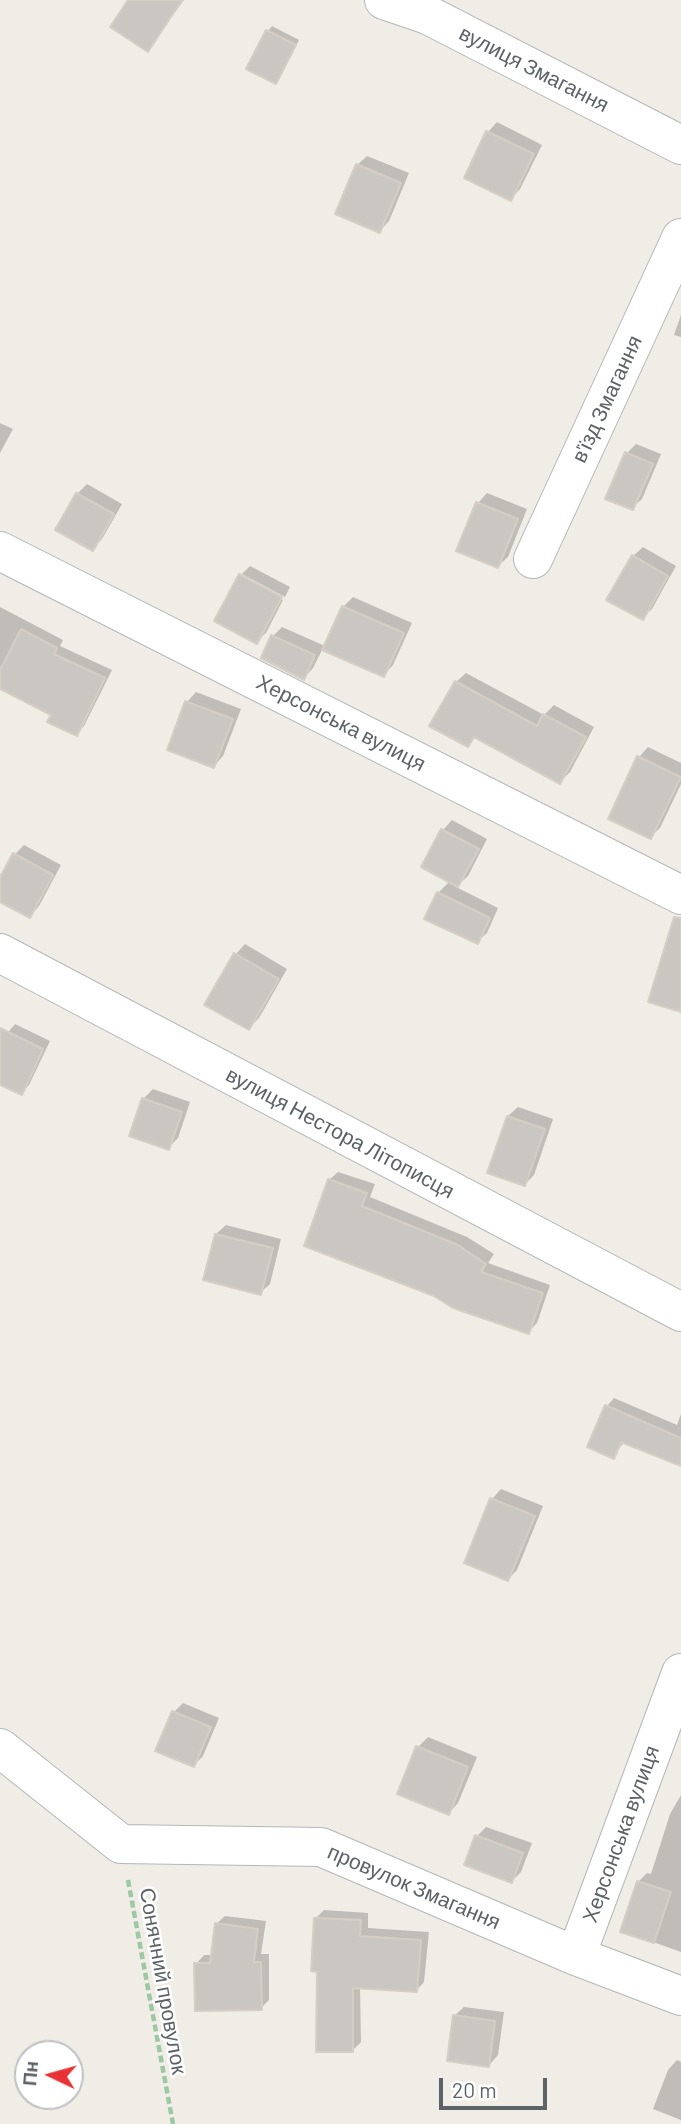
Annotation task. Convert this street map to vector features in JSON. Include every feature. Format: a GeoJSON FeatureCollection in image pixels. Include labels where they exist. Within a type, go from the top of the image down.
{"type":"FeatureCollection","features":[{"type":"Feature","properties":{"kind":"street","name":"вулиця Змагання"},"geometry":{"type":"LineString","coordinates":[[383,0],[428,15],[681,145]]}},
{"type":"Feature","properties":{"kind":"street","name":"в'їзд Змагання"},"geometry":{"type":"LineString","coordinates":[[533,559],[681,238]]}},
{"type":"Feature","properties":{"kind":"street","name":"Херсонська вулиця"},"geometry":{"type":"LineString","coordinates":[[0,551],[681,895]]}},
{"type":"Feature","properties":{"kind":"street","name":"вулиця Нестора Літописця"},"geometry":{"type":"LineString","coordinates":[[0,953],[681,1312]]}},
{"type":"Feature","properties":{"kind":"street","name":"Херсонська вулиця"},"geometry":{"type":"LineString","coordinates":[[576,1956],[681,1673]]}},
{"type":"Feature","properties":{"kind":"street"},"geometry":{"type":"LineString","coordinates":[[0,1748],[121,1844]]}},
{"type":"Feature","properties":{"kind":"street","name":"провулок Змагання"},"geometry":{"type":"LineString","coordinates":[[121,1844],[321,1847],[576,1956],[681,1996]]}},
{"type":"Feature","properties":{"kind":"path","name":"Сонячний провулок"},"geometry":{"type":"LineString","coordinates":[[121,1844],[173,2124]]}},
{"type":"Feature","properties":{"kind":"building"},"geometry":{"type":"Polygon","coordinates":[[[128,0],[182,0],[148,52],[110,27],[128,0]]]}},
{"type":"Feature","properties":{"kind":"building"},"geometry":{"type":"Polygon","coordinates":[[[266,30],[296,45],[276,84],[246,69],[266,30]]]}},
{"type":"Feature","properties":{"kind":"building"},"geometry":{"type":"Polygon","coordinates":[[[486,131],[534,154],[511,201],[464,178],[486,131]]]}},
{"type":"Feature","properties":{"kind":"building"},"geometry":{"type":"Polygon","coordinates":[[[356,164],[401,183],[380,233],[335,214],[356,164]]]}},
{"type":"Feature","properties":{"kind":"building"},"geometry":{"type":"Polygon","coordinates":[[[625,452],[653,464],[633,510],[605,499],[625,452]]]}},
{"type":"Feature","properties":{"kind":"building"},"geometry":{"type":"Polygon","coordinates":[[[76,493],[114,514],[93,551],[55,530],[76,493]]]}},
{"type":"Feature","properties":{"kind":"building"},"geometry":{"type":"Polygon","coordinates":[[[476,502],[518,519],[498,568],[456,551],[476,502]]]}},
{"type":"Feature","properties":{"kind":"building"},"geometry":{"type":"Polygon","coordinates":[[[632,555],[668,576],[643,620],[606,600],[632,555]]]}},
{"type":"Feature","properties":{"kind":"building"},"geometry":{"type":"Polygon","coordinates":[[[239,574],[282,597],[257,644],[214,621],[239,574]]]}},
{"type":"Feature","properties":{"kind":"building"},"geometry":{"type":"Polygon","coordinates":[[[342,606],[404,633],[384,677],[322,650],[342,606]]]}},
{"type":"Feature","properties":{"kind":"building"},"geometry":{"type":"Polygon","coordinates":[[[21,629],[57,648],[54,654],[105,678],[77,736],[47,722],[51,715],[0,689],[0,670],[21,629]]]}},
{"type":"Feature","properties":{"kind":"building"},"geometry":{"type":"Polygon","coordinates":[[[271,635],[315,655],[304,680],[261,658],[271,635]]]}},
{"type":"Feature","properties":{"kind":"building"},"geometry":{"type":"Polygon","coordinates":[[[455,681],[537,726],[543,714],[586,737],[560,784],[474,737],[468,747],[429,726],[455,681]]]}},
{"type":"Feature","properties":{"kind":"building"},"geometry":{"type":"Polygon","coordinates":[[[185,701],[233,719],[214,768],[167,750],[185,701]]]}},
{"type":"Feature","properties":{"kind":"building"},"geometry":{"type":"Polygon","coordinates":[[[637,756],[681,777],[651,839],[608,819],[637,756]]]}},
{"type":"Feature","properties":{"kind":"building"},"geometry":{"type":"Polygon","coordinates":[[[441,829],[479,849],[458,887],[421,867],[441,829]]]}},
{"type":"Feature","properties":{"kind":"building"},"geometry":{"type":"Polygon","coordinates":[[[13,853],[53,875],[30,918],[0,902],[0,877],[13,853]]]}},
{"type":"Feature","properties":{"kind":"building"},"geometry":{"type":"Polygon","coordinates":[[[437,892],[490,918],[478,944],[424,919],[437,892]]]}},
{"type":"Feature","properties":{"kind":"building"},"geometry":{"type":"Polygon","coordinates":[[[674,917],[681,918],[681,1012],[648,1002],[674,917]]]}},
{"type":"Feature","properties":{"kind":"building"},"geometry":{"type":"Polygon","coordinates":[[[234,953],[279,979],[249,1030],[204,1005],[234,953]]]}},
{"type":"Feature","properties":{"kind":"building"},"geometry":{"type":"Polygon","coordinates":[[[0,1028],[43,1049],[22,1095],[0,1085],[0,1028]]]}},
{"type":"Feature","properties":{"kind":"building"},"geometry":{"type":"Polygon","coordinates":[[[142,1098],[182,1112],[169,1150],[129,1136],[142,1098]]]}},
{"type":"Feature","properties":{"kind":"building"},"geometry":{"type":"Polygon","coordinates":[[[507,1116],[545,1129],[525,1186],[487,1173],[507,1116]]]}},
{"type":"Feature","properties":{"kind":"building"},"geometry":{"type":"Polygon","coordinates":[[[328,1179],[367,1193],[362,1206],[458,1245],[486,1264],[481,1272],[543,1293],[529,1334],[453,1308],[434,1296],[304,1246],[328,1179]]]}},
{"type":"Feature","properties":{"kind":"building"},"geometry":{"type":"Polygon","coordinates":[[[215,1234],[273,1248],[261,1295],[203,1280],[215,1234]]]}},
{"type":"Feature","properties":{"kind":"building"},"geometry":{"type":"Polygon","coordinates":[[[605,1405],[681,1438],[681,1466],[621,1442],[614,1459],[587,1447],[605,1405]]]}},
{"type":"Feature","properties":{"kind":"building"},"geometry":{"type":"Polygon","coordinates":[[[490,1498],[535,1516],[508,1581],[464,1563],[490,1498]]]}},
{"type":"Feature","properties":{"kind":"building"},"geometry":{"type":"Polygon","coordinates":[[[172,1711],[211,1727],[194,1767],[155,1751],[172,1711]]]}},
{"type":"Feature","properties":{"kind":"building"},"geometry":{"type":"Polygon","coordinates":[[[416,1746],[468,1767],[449,1815],[397,1794],[416,1746]]]}},
{"type":"Feature","properties":{"kind":"building"},"geometry":{"type":"Polygon","coordinates":[[[475,1835],[523,1853],[512,1883],[464,1865],[475,1835]]]}},
{"type":"Feature","properties":{"kind":"building"},"geometry":{"type":"Polygon","coordinates":[[[637,1881],[671,1892],[654,1943],[620,1932],[637,1881]]]}},
{"type":"Feature","properties":{"kind":"building"},"geometry":{"type":"Polygon","coordinates":[[[314,1918],[361,1920],[360,1936],[421,1940],[417,1992],[353,1988],[353,2052],[316,2052],[317,1972],[311,1971],[314,1918]]]}},
{"type":"Feature","properties":{"kind":"building"},"geometry":{"type":"Polygon","coordinates":[[[215,1923],[258,1929],[254,1962],[261,1962],[262,2010],[195,2011],[194,1963],[210,1963],[215,1923]]]}},
{"type":"Feature","properties":{"kind":"building"},"geometry":{"type":"Polygon","coordinates":[[[453,2015],[495,2021],[489,2067],[447,2061],[453,2015]]]}}]}
